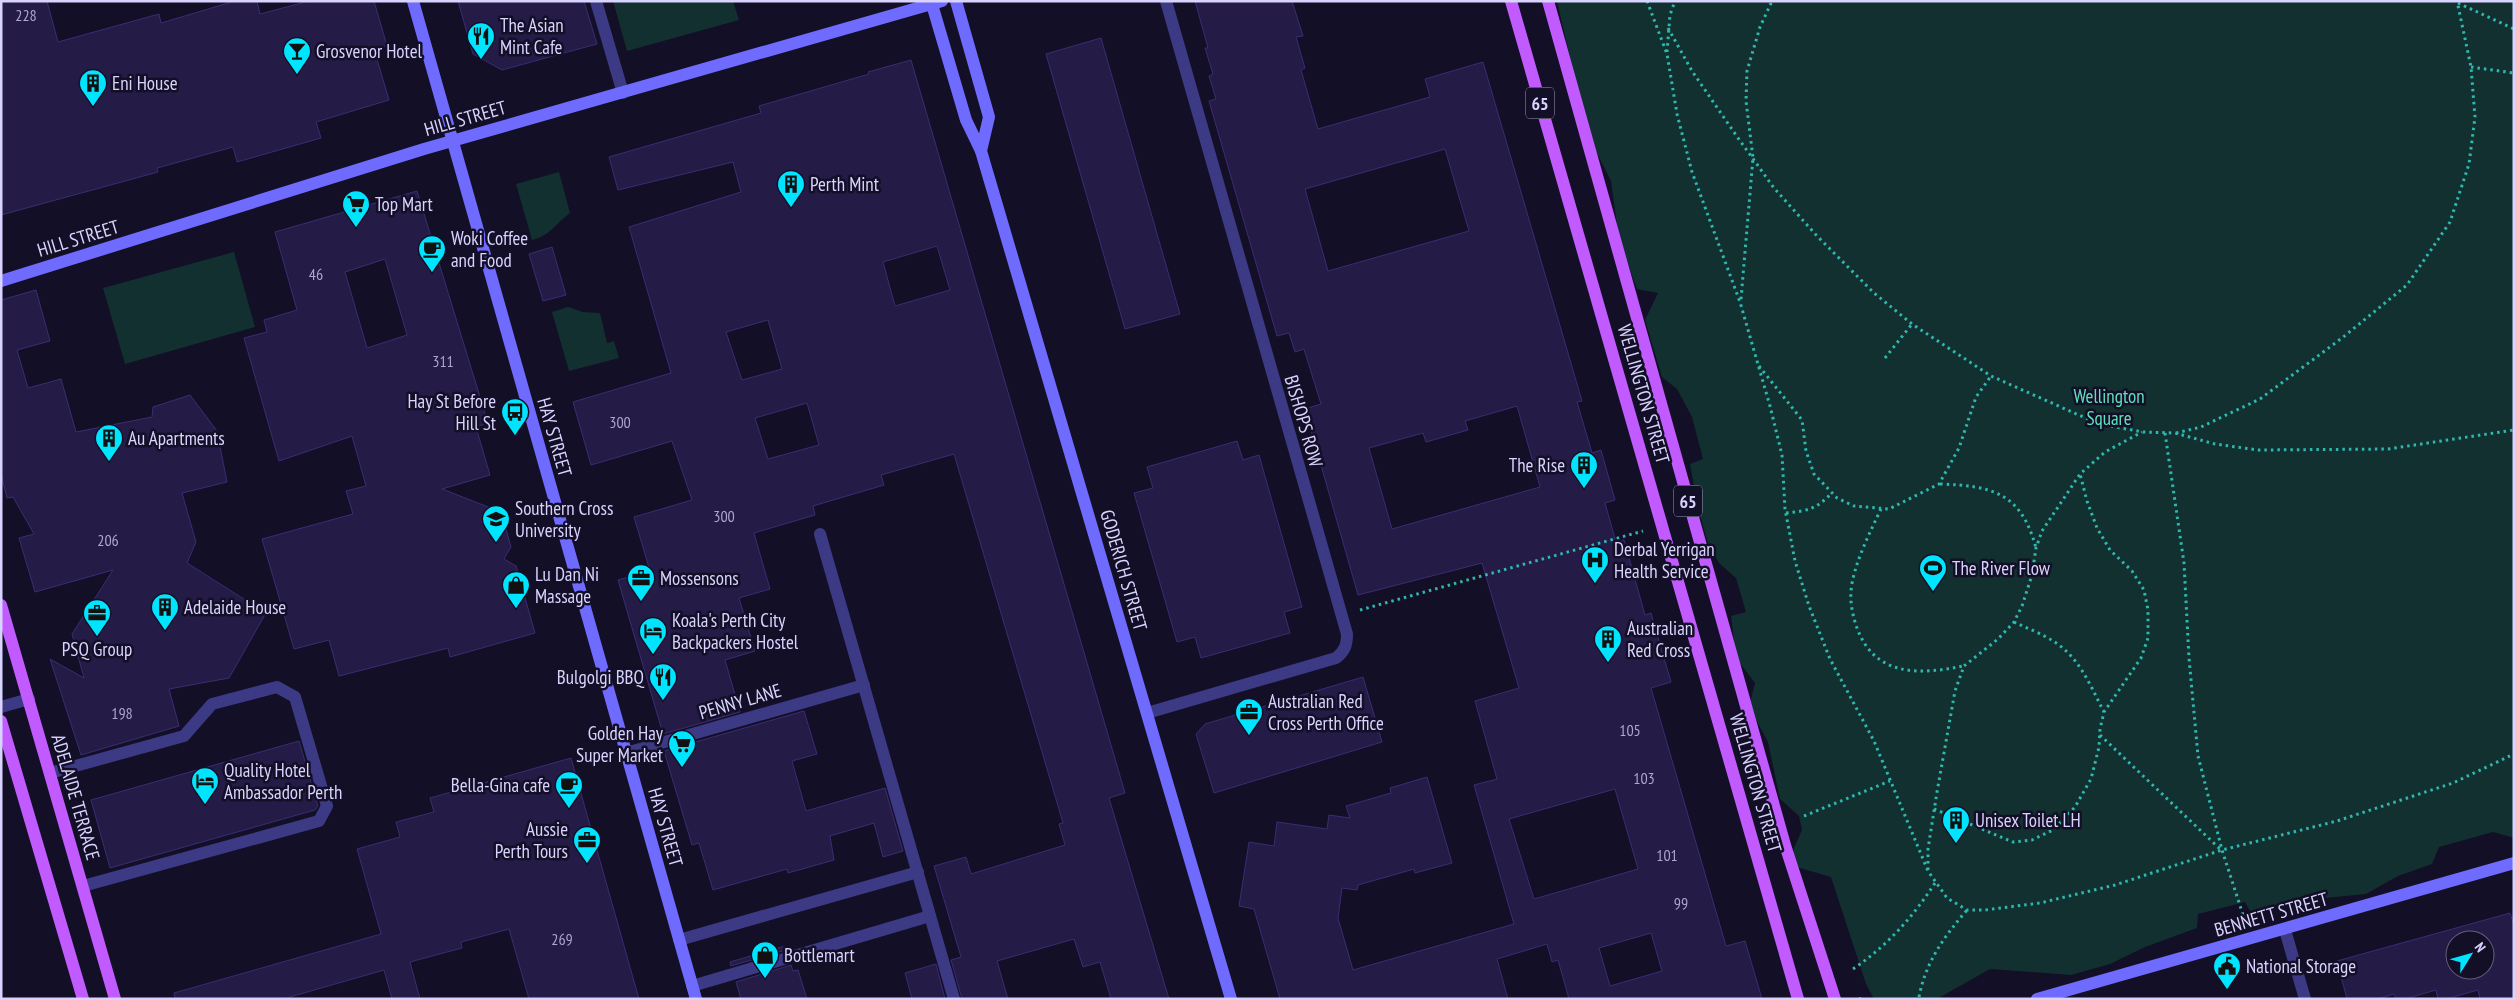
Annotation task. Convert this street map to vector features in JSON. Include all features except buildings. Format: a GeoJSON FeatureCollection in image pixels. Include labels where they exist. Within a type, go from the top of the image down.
{"type":"FeatureCollection","features":[{"type":"Feature","properties":{"kind":"main road","name":"HAY STREET"},"geometry":{"type":"LineString","coordinates":[[413,1],[696,999]]}},
{"type":"Feature","properties":{"kind":"main road"},"geometry":{"type":"LineString","coordinates":[[956,1],[989,118],[981,151]]}},
{"type":"Feature","properties":{"kind":"main road","name":"WELLINGTON STREET"},"geometry":{"type":"LineString","coordinates":[[1511,1],[1798,999]]}},
{"type":"Feature","properties":{"kind":"main road","name":"WELLINGTON STREET"},"geometry":{"type":"LineString","coordinates":[[1548,1],[1785,845],[1834,999]]}},
{"type":"Feature","properties":{"kind":"main road","name":"HILL STREET"},"geometry":{"type":"LineString","coordinates":[[1,281],[452,142],[935,2]]}},
{"type":"Feature","properties":{"kind":"main road","name":"GODERICH STREET"},"geometry":{"type":"LineString","coordinates":[[935,2],[966,120],[981,151],[1231,999]]}},
{"type":"Feature","properties":{"kind":"main road","name":"ADELAIDE TERRACE"},"geometry":{"type":"LineString","coordinates":[[1,605],[116,999]]}},
{"type":"Feature","properties":{"kind":"main road"},"geometry":{"type":"LineString","coordinates":[[1,721],[83,999]]}},
{"type":"Feature","properties":{"kind":"main road","name":"BENNETT STREET"},"geometry":{"type":"LineString","coordinates":[[2037,999],[2285,930],[2514,863]]}},
{"type":"Feature","properties":{"kind":"street"},"geometry":{"type":"LineString","coordinates":[[596,1],[623,93]]}},
{"type":"Feature","properties":{"kind":"street","name":"BISHOPS ROW"},"geometry":{"type":"LineString","coordinates":[[1147,713],[1336,658],[1346,648],[1347,641],[1342,615],[1166,1]]}},
{"type":"Feature","properties":{"kind":"street"},"geometry":{"type":"LineString","coordinates":[[820,534],[954,999]]}},
{"type":"Feature","properties":{"kind":"street","name":"PENNY LANE"},"geometry":{"type":"LineString","coordinates":[[626,753],[864,685]]}},
{"type":"Feature","properties":{"kind":"street"},"geometry":{"type":"LineString","coordinates":[[50,773],[184,736],[212,704],[277,687],[294,697],[327,806],[319,821],[83,886]]}},
{"type":"Feature","properties":{"kind":"street"},"geometry":{"type":"LineString","coordinates":[[1,707],[29,699]]}},
{"type":"Feature","properties":{"kind":"street"},"geometry":{"type":"LineString","coordinates":[[679,940],[918,872]]}},
{"type":"Feature","properties":{"kind":"street"},"geometry":{"type":"LineString","coordinates":[[692,986],[930,916]]}},
{"type":"Feature","properties":{"kind":"street"},"geometry":{"type":"LineString","coordinates":[[2285,930],[2305,999]]}},
{"type":"Feature","properties":{"kind":"path"},"geometry":{"type":"LineString","coordinates":[[1647,1],[1667,54],[1677,114],[1692,172],[1740,302],[1782,455],[1786,513],[1795,561],[1809,606],[1830,659],[1874,741],[1928,871],[1947,898],[1967,910],[2008,908],[2077,895],[2147,876],[2222,850],[2337,821],[2444,786],[2514,754]]}},
{"type":"Feature","properties":{"kind":"path"},"geometry":{"type":"LineString","coordinates":[[1667,54],[1668,28],[1675,1]]}},
{"type":"Feature","properties":{"kind":"path"},"geometry":{"type":"LineString","coordinates":[[1740,302],[1745,227],[1751,198],[1752,158],[1746,101],[1747,71],[1755,41],[1772,1]]}},
{"type":"Feature","properties":{"kind":"path"},"geometry":{"type":"LineString","coordinates":[[1668,28],[1692,71],[1774,188],[1817,236],[1874,293],[1912,324],[1990,376],[2099,424],[2142,432],[2175,433],[2201,427],[2260,399],[2342,338],[2407,285],[2450,222],[2461,194],[2469,164],[2475,117],[2471,67],[2457,2]]}},
{"type":"Feature","properties":{"kind":"path"},"geometry":{"type":"LineString","coordinates":[[2457,2],[2514,29]]}},
{"type":"Feature","properties":{"kind":"path"},"geometry":{"type":"LineString","coordinates":[[2471,67],[2514,73]]}},
{"type":"Feature","properties":{"kind":"path"},"geometry":{"type":"LineString","coordinates":[[1886,358],[1912,324]]}},
{"type":"Feature","properties":{"kind":"path"},"geometry":{"type":"LineString","coordinates":[[1757,364],[1802,420],[1806,451],[1814,474],[1832,493],[1854,506],[1889,509],[1939,484],[1989,489],[2010,499],[2031,528],[2036,548]]}},
{"type":"Feature","properties":{"kind":"path"},"geometry":{"type":"LineString","coordinates":[[1939,484],[1959,448],[1976,396],[1990,376]]}},
{"type":"Feature","properties":{"kind":"path"},"geometry":{"type":"LineString","coordinates":[[2175,433],[2215,444],[2258,450],[2388,449],[2514,430]]}},
{"type":"Feature","properties":{"kind":"path"},"geometry":{"type":"LineString","coordinates":[[1881,509],[1869,535],[1851,590],[1853,618],[1862,641],[1877,658],[1893,667],[1911,671],[1937,672],[1964,666],[1998,639],[2014,622],[2022,606],[2032,575],[2036,548],[2042,531],[2080,474],[2104,452],[2142,432]]}},
{"type":"Feature","properties":{"kind":"path"},"geometry":{"type":"LineString","coordinates":[[2164,433],[2184,563],[2189,658],[2198,756],[2222,850],[2246,924]]}},
{"type":"Feature","properties":{"kind":"path"},"geometry":{"type":"LineString","coordinates":[[1934,809],[2013,842],[2032,840],[2052,830],[2075,807],[2092,779],[2100,748],[2100,734],[2104,712],[2141,658],[2148,638],[2148,610],[2144,590],[2132,571],[2110,550],[2096,528],[2086,501],[2080,474]]}},
{"type":"Feature","properties":{"kind":"path"},"geometry":{"type":"LineString","coordinates":[[1786,513],[1808,511],[1821,505],[1832,493]]}},
{"type":"Feature","properties":{"kind":"path"},"geometry":{"type":"LineString","coordinates":[[1342,615],[1643,531]]}},
{"type":"Feature","properties":{"kind":"path"},"geometry":{"type":"LineString","coordinates":[[2014,622],[2042,635],[2065,650],[2083,672],[2104,712]]}},
{"type":"Feature","properties":{"kind":"path"},"geometry":{"type":"LineString","coordinates":[[1928,871],[1928,849],[1934,809],[1955,691],[1964,666]]}},
{"type":"Feature","properties":{"kind":"path"},"geometry":{"type":"LineString","coordinates":[[2100,734],[2222,850]]}},
{"type":"Feature","properties":{"kind":"path"},"geometry":{"type":"LineString","coordinates":[[1804,816],[1890,781]]}},
{"type":"Feature","properties":{"kind":"path"},"geometry":{"type":"LineString","coordinates":[[1853,969],[1878,952],[1915,911],[1935,883]]}},
{"type":"Feature","properties":{"kind":"path"},"geometry":{"type":"LineString","coordinates":[[1919,997],[1923,976],[1935,950],[1967,910]]}},
{"type":"Feature","properties":{"kind":"path"},"geometry":{"type":"LineString","coordinates":[[2257,962],[2260,974]]}},
{"type":"Feature","properties":{"kind":"green space"},"geometry":{"type":"Polygon","coordinates":[[[613,1],[733,1],[739,20],[627,51],[613,1]]]}},
{"type":"Feature","properties":{"kind":"green space","name":"Wellington Square"},"geometry":{"type":"Polygon","coordinates":[[[1557,1],[2514,1],[2514,838],[2493,832],[2439,847],[2432,864],[2398,876],[2366,894],[2284,902],[2251,913],[2245,902],[2198,914],[2197,928],[2145,947],[2110,964],[2071,975],[1990,969],[1937,999],[1874,999],[1866,984],[1831,877],[1793,866],[1794,848],[1802,830],[1799,816],[1780,799],[1768,742],[1749,707],[1755,683],[1736,658],[1731,616],[1746,612],[1736,578],[1720,564],[1709,547],[1698,508],[1690,464],[1703,459],[1692,417],[1677,389],[1662,377],[1645,320],[1658,293],[1637,289],[1619,239],[1611,181],[1588,135],[1557,1]]]}},
{"type":"Feature","properties":{"kind":"green space"},"geometry":{"type":"Polygon","coordinates":[[[559,172],[570,213],[548,232],[532,240],[516,184],[559,172]]]}},
{"type":"Feature","properties":{"kind":"green space"},"geometry":{"type":"Polygon","coordinates":[[[234,252],[255,327],[125,364],[103,288],[234,252]]]}},
{"type":"Feature","properties":{"kind":"green space"},"geometry":{"type":"Polygon","coordinates":[[[568,307],[583,312],[600,313],[607,343],[614,341],[619,358],[569,371],[552,312],[568,307]]]}},
{"type":"Feature","properties":{"kind":"place","name":"The Asian Mint Cafe"},"geometry":{"type":"Point","coordinates":[481,60]}},
{"type":"Feature","properties":{"kind":"place","name":"Grosvenor Hotel"},"geometry":{"type":"Point","coordinates":[297,75]}},
{"type":"Feature","properties":{"kind":"place","name":"Eni House"},"geometry":{"type":"Point","coordinates":[93,107]}},
{"type":"Feature","properties":{"kind":"place","name":"Perth Mint"},"geometry":{"type":"Point","coordinates":[791,208]}},
{"type":"Feature","properties":{"kind":"place","name":"Top Mart"},"geometry":{"type":"Point","coordinates":[356,228]}},
{"type":"Feature","properties":{"kind":"place","name":"Woki Coffee and Food"},"geometry":{"type":"Point","coordinates":[432,273]}},
{"type":"Feature","properties":{"kind":"place","name":"Hay St Before Hill St"},"geometry":{"type":"Point","coordinates":[515,436]}},
{"type":"Feature","properties":{"kind":"place","name":"Au Apartments"},"geometry":{"type":"Point","coordinates":[109,462]}},
{"type":"Feature","properties":{"kind":"place","name":"The Rise"},"geometry":{"type":"Point","coordinates":[1584,489]}},
{"type":"Feature","properties":{"kind":"place","name":"Southern Cross University"},"geometry":{"type":"Point","coordinates":[496,543]}},
{"type":"Feature","properties":{"kind":"place","name":"Derbal Yerrigan Health Service"},"geometry":{"type":"Point","coordinates":[1595,584]}},
{"type":"Feature","properties":{"kind":"place","name":"The River Flow"},"geometry":{"type":"Point","coordinates":[1933,592]}},
{"type":"Feature","properties":{"kind":"place","name":"Mossensons"},"geometry":{"type":"Point","coordinates":[641,602]}},
{"type":"Feature","properties":{"kind":"place","name":"Lu Dan Ni Massage"},"geometry":{"type":"Point","coordinates":[516,609]}},
{"type":"Feature","properties":{"kind":"place","name":"Adelaide House"},"geometry":{"type":"Point","coordinates":[165,631]}},
{"type":"Feature","properties":{"kind":"place","name":"PSQ Group"},"geometry":{"type":"Point","coordinates":[97,637]}},
{"type":"Feature","properties":{"kind":"place","name":"Koala's Perth City Backpackers Hostel"},"geometry":{"type":"Point","coordinates":[653,655]}},
{"type":"Feature","properties":{"kind":"place","name":"Australian Red Cross"},"geometry":{"type":"Point","coordinates":[1608,663]}},
{"type":"Feature","properties":{"kind":"place","name":"Bulgolgi BBQ"},"geometry":{"type":"Point","coordinates":[663,701]}},
{"type":"Feature","properties":{"kind":"place","name":"Australian Red Cross Perth Office"},"geometry":{"type":"Point","coordinates":[1249,736]}},
{"type":"Feature","properties":{"kind":"place","name":"Golden Hay Super Market"},"geometry":{"type":"Point","coordinates":[682,768]}},
{"type":"Feature","properties":{"kind":"place","name":"Quality Hotel Ambassador Perth"},"geometry":{"type":"Point","coordinates":[205,805]}},
{"type":"Feature","properties":{"kind":"place","name":"Bella-Gina cafe"},"geometry":{"type":"Point","coordinates":[569,809]}},
{"type":"Feature","properties":{"kind":"place","name":"Unisex Toilet LH"},"geometry":{"type":"Point","coordinates":[1956,844]}},
{"type":"Feature","properties":{"kind":"place","name":"Aussie Perth Tours"},"geometry":{"type":"Point","coordinates":[587,864]}},
{"type":"Feature","properties":{"kind":"place","name":"Bottlemart"},"geometry":{"type":"Point","coordinates":[765,979]}},
{"type":"Feature","properties":{"kind":"place","name":"National Storage"},"geometry":{"type":"Point","coordinates":[2227,990]}}]}
